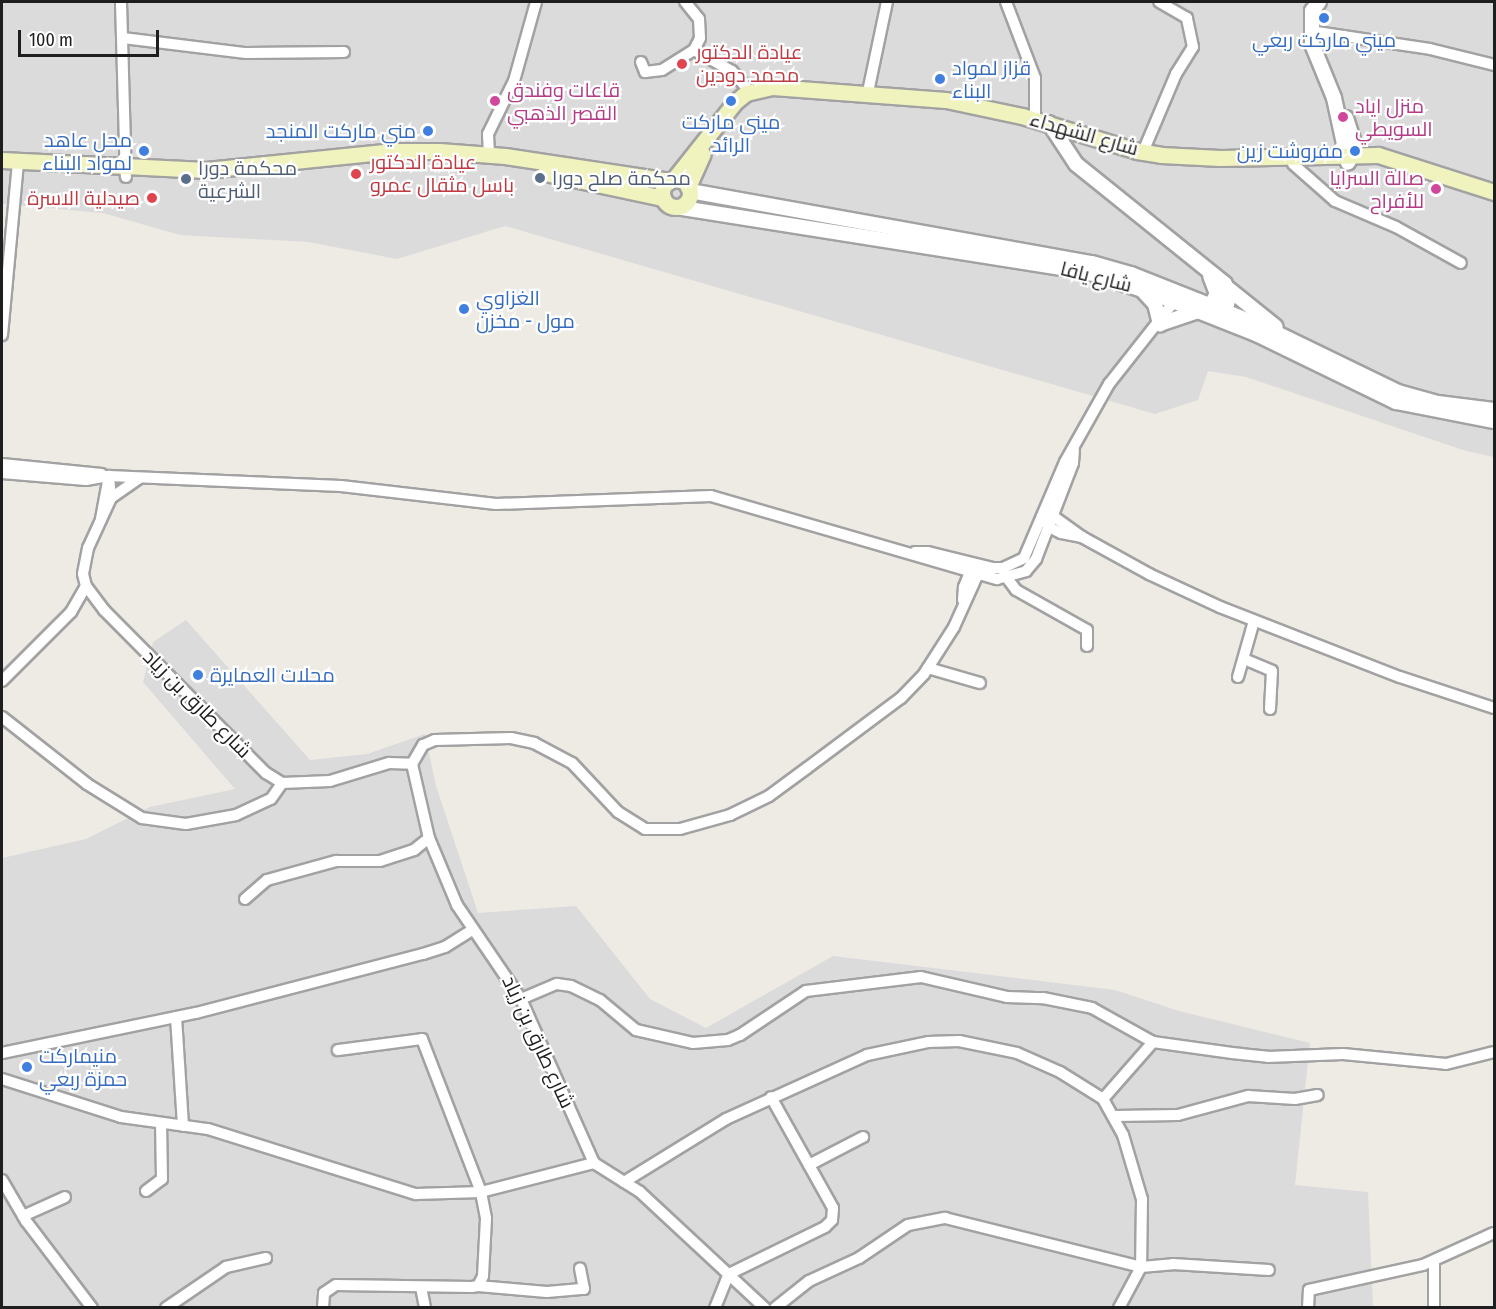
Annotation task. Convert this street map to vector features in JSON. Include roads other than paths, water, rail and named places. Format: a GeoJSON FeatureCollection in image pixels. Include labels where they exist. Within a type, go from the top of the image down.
{"type":"FeatureCollection","features":[{"type":"Feature","properties":{"kind":"main road","name":"شارع الشهداء"},"geometry":{"type":"LineString","coordinates":[[750,92],[773,87],[868,92],[946,100],[1143,152],[1220,158],[1348,156],[1397,159],[1466,186],[1494,192]]}},
{"type":"Feature","properties":{"kind":"main road"},"geometry":{"type":"LineString","coordinates":[[670,202],[664,187],[672,180],[719,118],[750,92]]}},
{"type":"Feature","properties":{"kind":"main road","name":"شارع الشهداء"},"geometry":{"type":"LineString","coordinates":[[670,202],[688,200],[693,170],[731,117],[764,98],[811,97],[943,107],[1046,126],[1158,164],[1231,168],[1293,164],[1348,156],[1494,201]]}},
{"type":"Feature","properties":{"kind":"main road"},"geometry":{"type":"LineString","coordinates":[[127,172],[206,170],[394,152],[489,154],[672,180],[689,189]]}},
{"type":"Feature","properties":{"kind":"main road"},"geometry":{"type":"LineString","coordinates":[[2,160],[12,167],[127,172],[205,180],[388,160],[449,160],[574,178],[670,202]]}},
{"type":"Feature","properties":{"kind":"street"},"geometry":{"type":"LineString","coordinates":[[121,2],[127,172]]}},
{"type":"Feature","properties":{"kind":"street"},"geometry":{"type":"LineString","coordinates":[[489,154],[488,134],[514,81],[536,2]]}},
{"type":"Feature","properties":{"kind":"street"},"geometry":{"type":"LineString","coordinates":[[640,62],[645,72],[662,69],[694,50],[700,38],[699,19],[685,2]]}},
{"type":"Feature","properties":{"kind":"street"},"geometry":{"type":"LineString","coordinates":[[868,92],[886,2]]}},
{"type":"Feature","properties":{"kind":"street"},"geometry":{"type":"LineString","coordinates":[[1006,2],[1035,78],[1046,126],[1076,164],[1210,276],[1296,343]]}},
{"type":"Feature","properties":{"kind":"street"},"geometry":{"type":"LineString","coordinates":[[1143,152],[1176,74],[1193,47],[1187,18],[1159,2]]}},
{"type":"Feature","properties":{"kind":"street"},"geometry":{"type":"LineString","coordinates":[[1319,2],[1312,11],[1310,30],[1316,60],[1351,130],[1348,156]]}},
{"type":"Feature","properties":{"kind":"street"},"geometry":{"type":"LineString","coordinates":[[1310,30],[1430,49],[1494,65]]}},
{"type":"Feature","properties":{"kind":"street"},"geometry":{"type":"LineString","coordinates":[[123,38],[246,53],[344,52]]}},
{"type":"Feature","properties":{"kind":"street"},"geometry":{"type":"LineString","coordinates":[[694,50],[732,71],[750,92]]}},
{"type":"Feature","properties":{"kind":"street"},"geometry":{"type":"LineString","coordinates":[[1293,164],[1335,201],[1396,227],[1461,263]]}},
{"type":"Feature","properties":{"kind":"street"},"geometry":{"type":"LineString","coordinates":[[2,335],[12,167]]}},
{"type":"Feature","properties":{"kind":"street","name":"شارع يافا"},"geometry":{"type":"LineString","coordinates":[[689,189],[1092,263],[1296,343],[1398,392],[1438,403],[1494,410]]}},
{"type":"Feature","properties":{"kind":"street","name":"شارع يافا"},"geometry":{"type":"LineString","coordinates":[[670,202],[1041,264],[1178,298]]}},
{"type":"Feature","properties":{"kind":"street"},"geometry":{"type":"LineString","coordinates":[[1210,276],[1217,294],[1211,311]]}},
{"type":"Feature","properties":{"kind":"street"},"geometry":{"type":"LineString","coordinates":[[1160,324],[1211,311],[1229,297],[1225,286]]}},
{"type":"Feature","properties":{"kind":"street"},"geometry":{"type":"LineString","coordinates":[[1140,289],[1155,304],[1160,324]]}},
{"type":"Feature","properties":{"kind":"street"},"geometry":{"type":"LineString","coordinates":[[2,464],[86,470],[109,476],[340,486],[496,504],[711,496],[913,552],[927,561],[1007,578],[1032,566],[1074,450],[1109,384],[1160,324],[1178,298]]}},
{"type":"Feature","properties":{"kind":"street","name":"شارع يافا"},"geometry":{"type":"LineString","coordinates":[[1211,311],[1396,402],[1494,421]]}},
{"type":"Feature","properties":{"kind":"street"},"geometry":{"type":"LineString","coordinates":[[2,473],[86,480],[109,476]]}},
{"type":"Feature","properties":{"kind":"street"},"geometry":{"type":"LineString","coordinates":[[2,681],[71,612],[86,586],[84,561],[107,498],[109,476]]}},
{"type":"Feature","properties":{"kind":"street"},"geometry":{"type":"LineString","coordinates":[[107,498],[142,478]]}},
{"type":"Feature","properties":{"kind":"street"},"geometry":{"type":"LineString","coordinates":[[86,480],[107,498]]}},
{"type":"Feature","properties":{"kind":"street"},"geometry":{"type":"LineString","coordinates":[[1048,520],[1149,574],[1254,621],[1400,677],[1494,708]]}},
{"type":"Feature","properties":{"kind":"street"},"geometry":{"type":"LineString","coordinates":[[973,571],[1003,568],[1024,558],[1048,520]]}},
{"type":"Feature","properties":{"kind":"street"},"geometry":{"type":"LineString","coordinates":[[2,717],[87,784],[142,818],[186,824],[236,815],[271,799],[282,783],[330,781],[389,763],[412,764],[423,745],[435,740],[510,738],[534,743],[572,763],[632,823],[656,831],[680,829],[730,815],[769,796],[901,698],[928,668],[962,610],[973,571]]}},
{"type":"Feature","properties":{"kind":"street"},"geometry":{"type":"LineString","coordinates":[[1007,578],[1017,590],[1087,630],[1087,646]]}},
{"type":"Feature","properties":{"kind":"street","name":"شارع طارق بن زياد"},"geometry":{"type":"LineString","coordinates":[[86,586],[104,610],[249,757],[282,783]]}},
{"type":"Feature","properties":{"kind":"street"},"geometry":{"type":"LineString","coordinates":[[1238,677],[1254,621]]}},
{"type":"Feature","properties":{"kind":"street"},"geometry":{"type":"LineString","coordinates":[[1244,659],[1272,671],[1270,709]]}},
{"type":"Feature","properties":{"kind":"street"},"geometry":{"type":"LineString","coordinates":[[928,668],[980,683]]}},
{"type":"Feature","properties":{"kind":"street","name":"شارع طارق بن زياد"},"geometry":{"type":"LineString","coordinates":[[412,764],[429,838],[457,905],[472,930],[499,963],[521,999],[594,1163]]}},
{"type":"Feature","properties":{"kind":"street"},"geometry":{"type":"LineString","coordinates":[[245,899],[267,880],[336,861],[380,861],[414,850],[429,838]]}},
{"type":"Feature","properties":{"kind":"street"},"geometry":{"type":"LineString","coordinates":[[2,1053],[176,1017],[423,954],[445,947],[472,930]]}},
{"type":"Feature","properties":{"kind":"street"},"geometry":{"type":"LineString","coordinates":[[521,999],[556,984],[571,986],[600,1000],[636,1030],[702,1043],[740,1035],[806,991],[921,976],[1007,997],[1043,998],[1092,1008],[1153,1042],[1268,1057],[1343,1053],[1446,1064],[1494,1052]]}},
{"type":"Feature","properties":{"kind":"street"},"geometry":{"type":"LineString","coordinates":[[176,1017],[183,1126]]}},
{"type":"Feature","properties":{"kind":"street"},"geometry":{"type":"LineString","coordinates":[[338,1050],[422,1039],[481,1192],[486,1218],[483,1278],[478,1286]]}},
{"type":"Feature","properties":{"kind":"street"},"geometry":{"type":"LineString","coordinates":[[624,1182],[726,1119],[867,1055],[928,1042],[959,1041],[1017,1053],[1060,1072],[1103,1099],[1116,1116],[1133,1161],[1142,1199],[1141,1267],[1119,1308]]}},
{"type":"Feature","properties":{"kind":"street"},"geometry":{"type":"LineString","coordinates":[[1103,1099],[1153,1042]]}},
{"type":"Feature","properties":{"kind":"street"},"geometry":{"type":"LineString","coordinates":[[2,1079],[113,1115],[183,1126],[255,1143],[407,1193],[481,1192],[594,1163],[664,1212],[765,1308]]}},
{"type":"Feature","properties":{"kind":"street"},"geometry":{"type":"LineString","coordinates":[[1116,1116],[1178,1115],[1248,1096],[1295,1099],[1318,1095]]}},
{"type":"Feature","properties":{"kind":"street"},"geometry":{"type":"LineString","coordinates":[[715,1308],[729,1274],[825,1227],[832,1220],[833,1208],[771,1097]]}},
{"type":"Feature","properties":{"kind":"street"},"geometry":{"type":"LineString","coordinates":[[146,1191],[162,1179],[161,1123]]}},
{"type":"Feature","properties":{"kind":"street"},"geometry":{"type":"LineString","coordinates":[[809,1165],[863,1137]]}},
{"type":"Feature","properties":{"kind":"street"},"geometry":{"type":"LineString","coordinates":[[2,1180],[23,1216],[92,1308]]}},
{"type":"Feature","properties":{"kind":"street"},"geometry":{"type":"LineString","coordinates":[[23,1216],[65,1197]]}},
{"type":"Feature","properties":{"kind":"street"},"geometry":{"type":"LineString","coordinates":[[775,1308],[809,1281],[859,1258],[908,1225],[935,1219],[965,1220],[1050,1247],[1141,1267],[1173,1264],[1269,1270]]}},
{"type":"Feature","properties":{"kind":"street"},"geometry":{"type":"LineString","coordinates":[[1308,1308],[1309,1290],[1434,1261],[1494,1233]]}},
{"type":"Feature","properties":{"kind":"street"},"geometry":{"type":"LineString","coordinates":[[166,1308],[226,1267],[266,1258]]}},
{"type":"Feature","properties":{"kind":"street"},"geometry":{"type":"LineString","coordinates":[[1434,1261],[1434,1308]]}},
{"type":"Feature","properties":{"kind":"street"},"geometry":{"type":"LineString","coordinates":[[323,1308],[324,1293],[336,1284],[421,1287],[478,1286],[547,1292],[584,1289],[580,1268]]}},
{"type":"Feature","properties":{"kind":"street"},"geometry":{"type":"LineString","coordinates":[[421,1287],[425,1308]]}},
{"type":"Feature","properties":{"kind":"place","name":"ميني ماركت ربعي"},"geometry":{"type":"Point","coordinates":[1324,18]}},
{"type":"Feature","properties":{"kind":"place","name":"عيادة الدكتور محمد دودين"},"geometry":{"type":"Point","coordinates":[682,64]}},
{"type":"Feature","properties":{"kind":"place","name":"قزاز لمواد البناء"},"geometry":{"type":"Point","coordinates":[940,79]}},
{"type":"Feature","properties":{"kind":"place","name":"قاعات وفندق القصر الذهبي"},"geometry":{"type":"Point","coordinates":[495,101]}},
{"type":"Feature","properties":{"kind":"place","name":"ميني ماركت الرائد"},"geometry":{"type":"Point","coordinates":[731,101]}},
{"type":"Feature","properties":{"kind":"place","name":"منزل اياد السويطي"},"geometry":{"type":"Point","coordinates":[1343,117]}},
{"type":"Feature","properties":{"kind":"place","name":"مني ماركت المنجد"},"geometry":{"type":"Point","coordinates":[428,131]}},
{"type":"Feature","properties":{"kind":"place","name":"محل عاهد لمواد البناء"},"geometry":{"type":"Point","coordinates":[144,151]}},
{"type":"Feature","properties":{"kind":"place","name":"مفروشت زين"},"geometry":{"type":"Point","coordinates":[1355,151]}},
{"type":"Feature","properties":{"kind":"place","name":"عيادة الدكتور باسل مثقال عمرو"},"geometry":{"type":"Point","coordinates":[356,174]}},
{"type":"Feature","properties":{"kind":"place","name":"محكمة صلح دورا"},"geometry":{"type":"Point","coordinates":[540,178]}},
{"type":"Feature","properties":{"kind":"place","name":"محكمة دورا الشرعية"},"geometry":{"type":"Point","coordinates":[186,179]}},
{"type":"Feature","properties":{"kind":"place","name":"صالة السرايا للأفراح"},"geometry":{"type":"Point","coordinates":[1436,189]}},
{"type":"Feature","properties":{"kind":"place","name":"صيدلية الاسرة"},"geometry":{"type":"Point","coordinates":[152,198]}},
{"type":"Feature","properties":{"kind":"place","name":"الغزاوي مول - مخزن"},"geometry":{"type":"Point","coordinates":[464,309]}},
{"type":"Feature","properties":{"kind":"place","name":"محلات العمايرة"},"geometry":{"type":"Point","coordinates":[198,675]}},
{"type":"Feature","properties":{"kind":"place","name":"منيماركت حمزة ربعي"},"geometry":{"type":"Point","coordinates":[27,1067]}}]}
